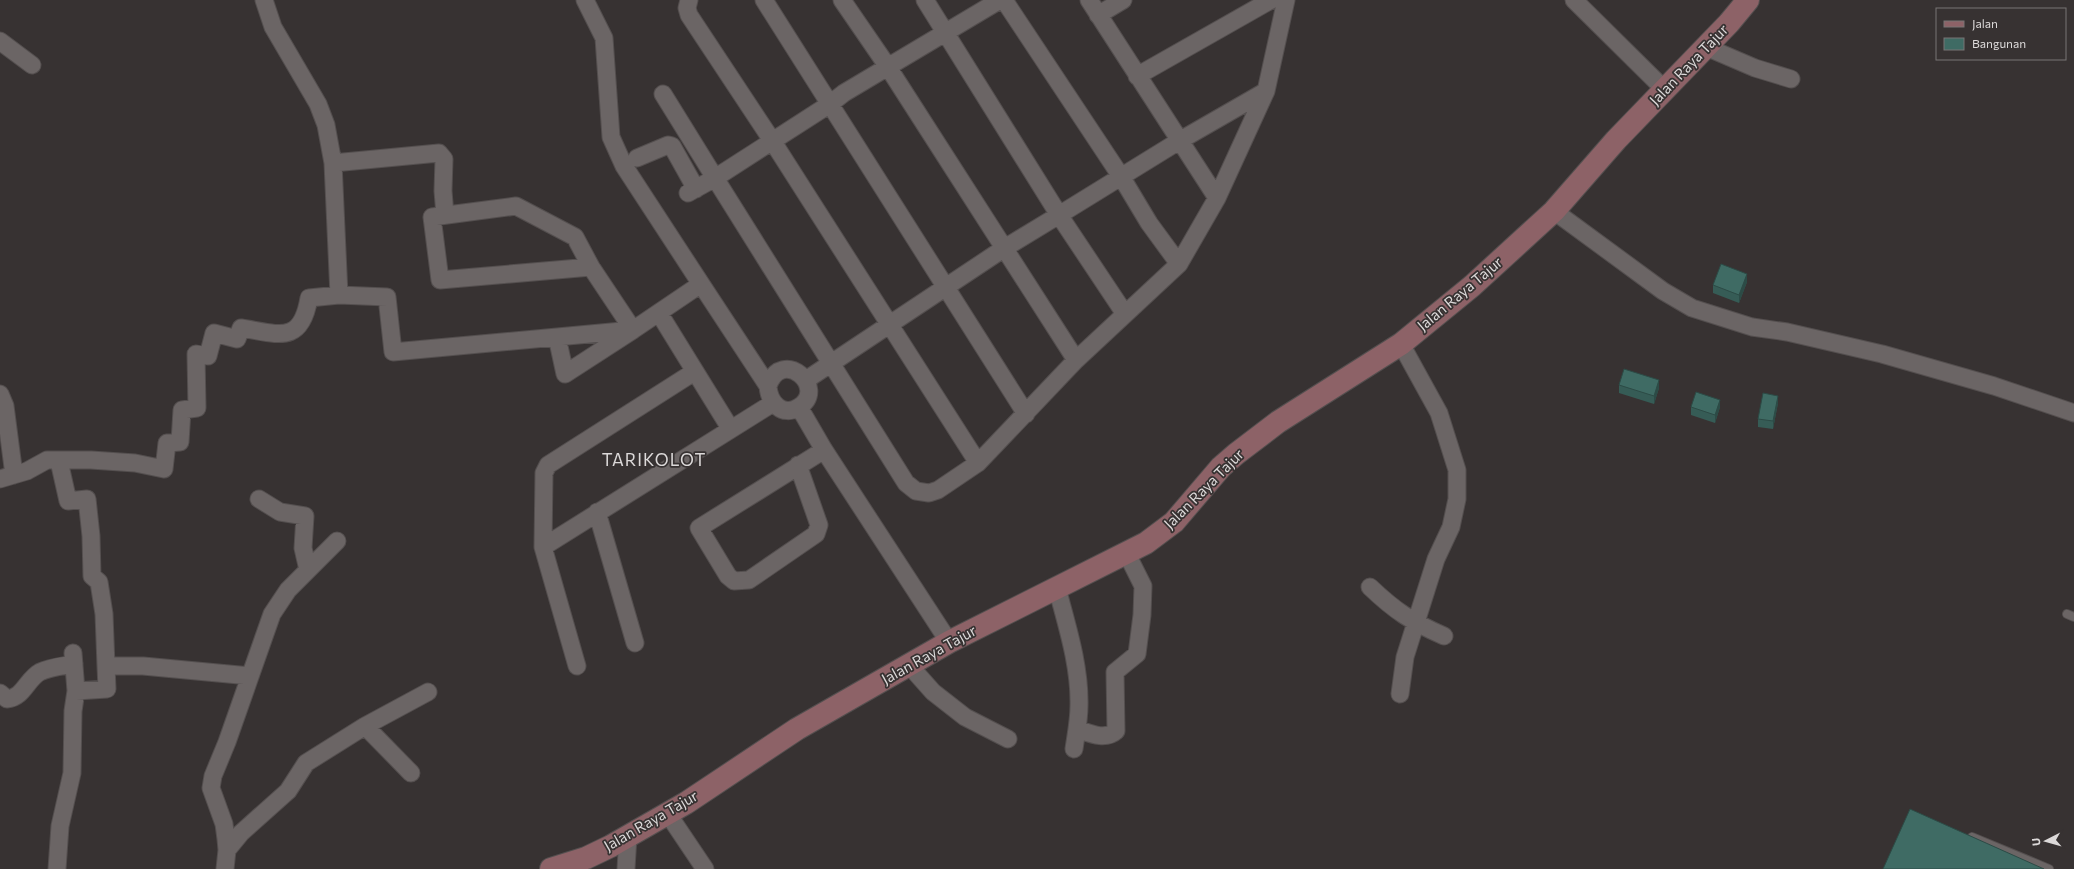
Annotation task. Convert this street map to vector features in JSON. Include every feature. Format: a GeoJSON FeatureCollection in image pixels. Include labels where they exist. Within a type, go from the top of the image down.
{"type":"FeatureCollection","features":[{"type":"Feature","properties":{"kind":"main road","name":"Jalan Raya Tajur"},"geometry":{"type":"LineString","coordinates":[[551,869],[586,858],[668,814],[797,729],[949,642],[1146,544],[1174,522],[1221,467],[1236,454],[1278,422],[1401,344],[1472,286],[1554,211],[1616,140],[1706,47],[1748,0]]}},
{"type":"Feature","properties":{"kind":"street"},"geometry":{"type":"LineString","coordinates":[[264,0],[274,27],[318,104],[326,125],[333,163],[339,295]]}},
{"type":"Feature","properties":{"kind":"street"},"geometry":{"type":"LineString","coordinates":[[585,0],[604,38],[611,137],[624,166],[768,386]]}},
{"type":"Feature","properties":{"kind":"street"},"geometry":{"type":"LineString","coordinates":[[689,0],[687,8],[689,16],[773,142],[978,463]]}},
{"type":"Feature","properties":{"kind":"street"},"geometry":{"type":"LineString","coordinates":[[764,0],[1026,414]]}},
{"type":"Feature","properties":{"kind":"street"},"geometry":{"type":"LineString","coordinates":[[842,0],[888,68],[1076,360]]}},
{"type":"Feature","properties":{"kind":"street"},"geometry":{"type":"LineString","coordinates":[[925,0],[947,33],[1059,215],[1125,314]]}},
{"type":"Feature","properties":{"kind":"street"},"geometry":{"type":"LineString","coordinates":[[636,158],[668,145],[672,146],[692,191],[773,142],[844,93],[947,33],[1000,0]]}},
{"type":"Feature","properties":{"kind":"street"},"geometry":{"type":"LineString","coordinates":[[1004,0],[1122,178],[1149,224],[1180,264]]}},
{"type":"Feature","properties":{"kind":"street"},"geometry":{"type":"LineString","coordinates":[[1089,0],[1217,198]]}},
{"type":"Feature","properties":{"kind":"street"},"geometry":{"type":"LineString","coordinates":[[1098,15],[1122,0]]}},
{"type":"Feature","properties":{"kind":"street"},"geometry":{"type":"LineString","coordinates":[[1137,76],[1271,0]]}},
{"type":"Feature","properties":{"kind":"street"},"geometry":{"type":"LineString","coordinates":[[663,94],[906,483],[916,491],[929,493],[938,490],[978,463],[1076,360],[1180,264],[1217,198],[1266,91],[1286,0]]}},
{"type":"Feature","properties":{"kind":"street"},"geometry":{"type":"LineString","coordinates":[[1574,0],[1665,90]]}},
{"type":"Feature","properties":{"kind":"street"},"geometry":{"type":"LineString","coordinates":[[0,41],[32,64]]}},
{"type":"Feature","properties":{"kind":"street"},"geometry":{"type":"LineString","coordinates":[[1706,47],[1754,68],[1791,78]]}},
{"type":"Feature","properties":{"kind":"street"},"geometry":{"type":"LineString","coordinates":[[806,380],[946,289],[1004,249],[1122,178],[1179,141],[1266,91]]}},
{"type":"Feature","properties":{"kind":"street"},"geometry":{"type":"LineString","coordinates":[[333,163],[439,153],[444,159],[443,191],[445,216]]}},
{"type":"Feature","properties":{"kind":"street"},"geometry":{"type":"LineString","coordinates":[[591,267],[440,280],[432,217],[516,206],[575,237],[591,267],[633,330]]}},
{"type":"Feature","properties":{"kind":"street"},"geometry":{"type":"LineString","coordinates":[[1554,211],[1663,291],[1692,308],[1752,327],[1787,332],[1882,354],[1994,386],[2074,413]]}},
{"type":"Feature","properties":{"kind":"street"},"geometry":{"type":"LineString","coordinates":[[557,337],[565,374],[701,284]]}},
{"type":"Feature","properties":{"kind":"street"},"geometry":{"type":"LineString","coordinates":[[0,394],[5,406],[7,477],[27,471],[47,460],[91,460],[135,463],[164,469],[167,443],[180,442],[182,410],[197,408],[196,354],[208,356],[214,333],[237,339],[241,328],[284,334],[299,327],[306,312],[309,298],[339,295],[387,296],[393,352],[633,330]]}},
{"type":"Feature","properties":{"kind":"street"},"geometry":{"type":"LineString","coordinates":[[659,313],[694,372],[730,428]]}},
{"type":"Feature","properties":{"kind":"street"},"geometry":{"type":"LineString","coordinates":[[1400,694],[1405,657],[1436,559],[1451,527],[1457,500],[1457,470],[1439,413],[1401,344]]}},
{"type":"Feature","properties":{"kind":"street"},"geometry":{"type":"LineString","coordinates":[[785,370],[797,372],[806,380],[808,395],[799,407],[785,410],[773,404],[768,396],[768,386],[774,375],[785,370]]}},
{"type":"Feature","properties":{"kind":"street"},"geometry":{"type":"LineString","coordinates":[[577,666],[543,547],[544,473],[548,465],[694,372]]}},
{"type":"Feature","properties":{"kind":"street"},"geometry":{"type":"LineString","coordinates":[[543,547],[730,428],[773,404]]}},
{"type":"Feature","properties":{"kind":"street"},"geometry":{"type":"LineString","coordinates":[[799,407],[824,450],[949,642]]}},
{"type":"Feature","properties":{"kind":"street"},"geometry":{"type":"LineString","coordinates":[[798,465],[819,525],[816,534],[749,580],[734,581],[728,576],[699,528],[798,465],[824,450]]}},
{"type":"Feature","properties":{"kind":"street"},"geometry":{"type":"LineString","coordinates":[[59,461],[68,501],[87,499],[91,536],[92,576],[99,582],[104,614],[107,689],[76,691]]}},
{"type":"Feature","properties":{"kind":"street"},"geometry":{"type":"LineString","coordinates":[[259,499],[280,512],[305,516],[303,548],[308,570]]}},
{"type":"Feature","properties":{"kind":"street"},"geometry":{"type":"LineString","coordinates":[[597,512],[635,643]]}},
{"type":"Feature","properties":{"kind":"street"},"geometry":{"type":"LineString","coordinates":[[225,869],[227,850],[224,824],[211,788],[213,776],[272,614],[288,590],[337,541]]}},
{"type":"Feature","properties":{"kind":"street"},"geometry":{"type":"LineString","coordinates":[[1077,729],[1104,736],[1111,736],[1116,732],[1115,672],[1137,654],[1144,586],[1127,554]]}},
{"type":"Feature","properties":{"kind":"street"},"geometry":{"type":"LineString","coordinates":[[1370,587],[1394,610],[1415,624],[1444,636]]}},
{"type":"Feature","properties":{"kind":"street"},"geometry":{"type":"LineString","coordinates":[[1058,588],[1073,654],[1079,692],[1077,729],[1074,749]]}},
{"type":"Feature","properties":{"kind":"street"},"geometry":{"type":"LineString","coordinates":[[0,693],[7,699],[14,699],[32,678],[41,672],[73,658],[76,691],[73,710],[72,773],[60,826],[57,869]]}},
{"type":"Feature","properties":{"kind":"street"},"geometry":{"type":"LineString","coordinates":[[909,665],[933,692],[965,717],[1008,739]]}},
{"type":"Feature","properties":{"kind":"street"},"geometry":{"type":"LineString","coordinates":[[106,666],[142,666],[250,676]]}},
{"type":"Feature","properties":{"kind":"street"},"geometry":{"type":"LineString","coordinates":[[227,850],[241,833],[288,791],[306,764],[365,726],[428,692]]}},
{"type":"Feature","properties":{"kind":"street"},"geometry":{"type":"LineString","coordinates":[[365,726],[411,773]]}},
{"type":"Feature","properties":{"kind":"street"},"geometry":{"type":"LineString","coordinates":[[668,814],[705,869]]}},
{"type":"Feature","properties":{"kind":"street"},"geometry":{"type":"LineString","coordinates":[[626,869],[628,836]]}},
{"type":"Feature","properties":{"kind":"lane"},"geometry":{"type":"LineString","coordinates":[[1963,833],[2049,869]]}},
{"type":"Feature","properties":{"kind":"building"},"geometry":{"type":"Polygon","coordinates":[[[1721,264],[1747,274],[1739,295],[1713,285],[1721,264]]]}},
{"type":"Feature","properties":{"kind":"building"},"geometry":{"type":"Polygon","coordinates":[[[1624,369],[1659,380],[1654,396],[1619,385],[1624,369]]]}},
{"type":"Feature","properties":{"kind":"building"},"geometry":{"type":"Polygon","coordinates":[[[1696,392],[1720,400],[1715,415],[1691,407],[1696,392]]]}},
{"type":"Feature","properties":{"kind":"building"},"geometry":{"type":"Polygon","coordinates":[[[1763,393],[1778,396],[1773,421],[1758,419],[1763,393]]]}},
{"type":"Feature","properties":{"kind":"building"},"geometry":{"type":"Polygon","coordinates":[[[1910,809],[2044,869],[1883,869],[1910,809]]]}},
{"type":"Feature","properties":{"kind":"district","name":"TARIKOLOT"},"geometry":{"type":"Point","coordinates":[654,460]}}]}
